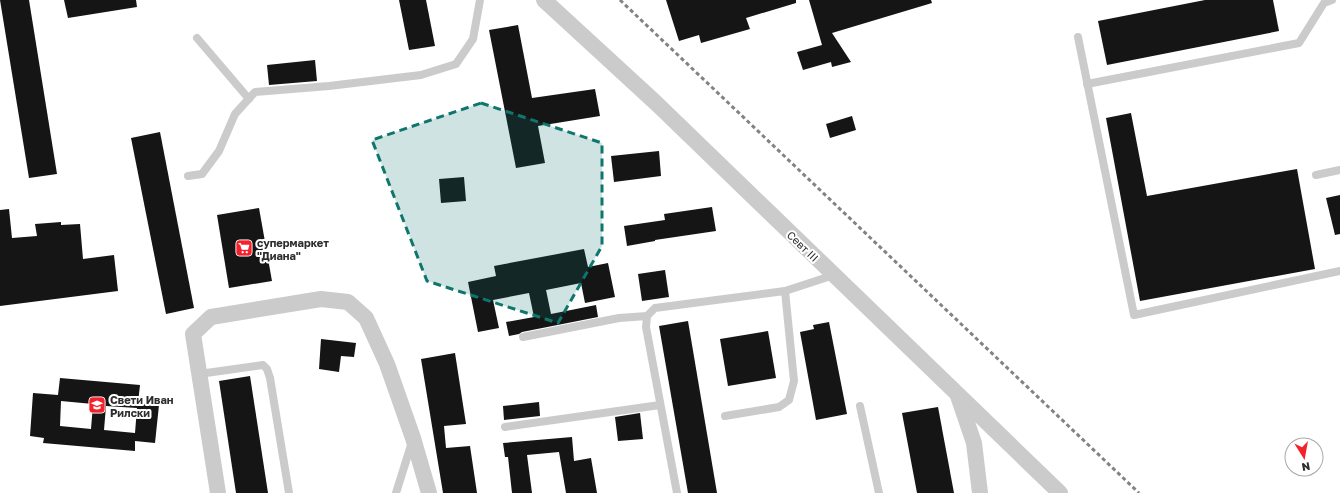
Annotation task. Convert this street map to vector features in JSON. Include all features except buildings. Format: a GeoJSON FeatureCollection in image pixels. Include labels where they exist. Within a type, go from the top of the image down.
{"type":"FeatureCollection","features":[{"type":"Feature","properties":{"kind":"street","name":"Севт III"},"geometry":{"type":"LineString","coordinates":[[544,0],[656,103],[1060,493]]}},
{"type":"Feature","properties":{"kind":"street"},"geometry":{"type":"LineString","coordinates":[[218,493],[192,334],[212,317],[320,299],[348,302],[366,318],[387,364],[413,438],[429,493]]}},
{"type":"Feature","properties":{"kind":"street"},"geometry":{"type":"LineString","coordinates":[[957,394],[974,443],[980,493]]}},
{"type":"Feature","properties":{"kind":"lane"},"geometry":{"type":"LineString","coordinates":[[188,176],[202,174],[218,151],[235,114],[255,92],[329,86],[421,75],[456,64],[473,39],[480,0]]}},
{"type":"Feature","properties":{"kind":"lane"},"geometry":{"type":"LineString","coordinates":[[1088,84],[1299,44],[1324,3],[1332,0]]}},
{"type":"Feature","properties":{"kind":"lane"},"geometry":{"type":"LineString","coordinates":[[1078,37],[1134,315],[1340,271]]}},
{"type":"Feature","properties":{"kind":"lane"},"geometry":{"type":"LineString","coordinates":[[196,38],[249,99]]}},
{"type":"Feature","properties":{"kind":"lane"},"geometry":{"type":"LineString","coordinates":[[1316,175],[1340,170]]}},
{"type":"Feature","properties":{"kind":"lane"},"geometry":{"type":"LineString","coordinates":[[677,493],[646,327],[647,316],[655,308],[785,291],[834,275]]}},
{"type":"Feature","properties":{"kind":"lane"},"geometry":{"type":"LineString","coordinates":[[725,416],[779,407],[789,400],[794,381],[785,291]]}},
{"type":"Feature","properties":{"kind":"lane"},"geometry":{"type":"LineString","coordinates":[[523,337],[619,318],[647,316]]}},
{"type":"Feature","properties":{"kind":"lane"},"geometry":{"type":"LineString","coordinates":[[199,374],[262,365],[268,369],[289,493]]}},
{"type":"Feature","properties":{"kind":"lane"},"geometry":{"type":"LineString","coordinates":[[505,427],[660,405]]}},
{"type":"Feature","properties":{"kind":"lane"},"geometry":{"type":"LineString","coordinates":[[860,406],[879,493]]}},
{"type":"Feature","properties":{"kind":"lane"},"geometry":{"type":"LineString","coordinates":[[396,493],[413,438]]}},
{"type":"Feature","properties":{"kind":"highlighted area"},"geometry":{"type":"Polygon","coordinates":[[[481,103],[602,143],[602,246],[558,323],[427,281],[372,140],[481,103]]]}},
{"type":"Feature","properties":{"kind":"railway"},"geometry":{"type":"LineString","coordinates":[[620,0],[1139,493]]}},
{"type":"Feature","properties":{"kind":"place","name":"супермаркет \"Диана\""},"geometry":{"type":"Point","coordinates":[244,248]}},
{"type":"Feature","properties":{"kind":"place","name":"Свети Иван Рилски"},"geometry":{"type":"Point","coordinates":[97,405]}}]}
